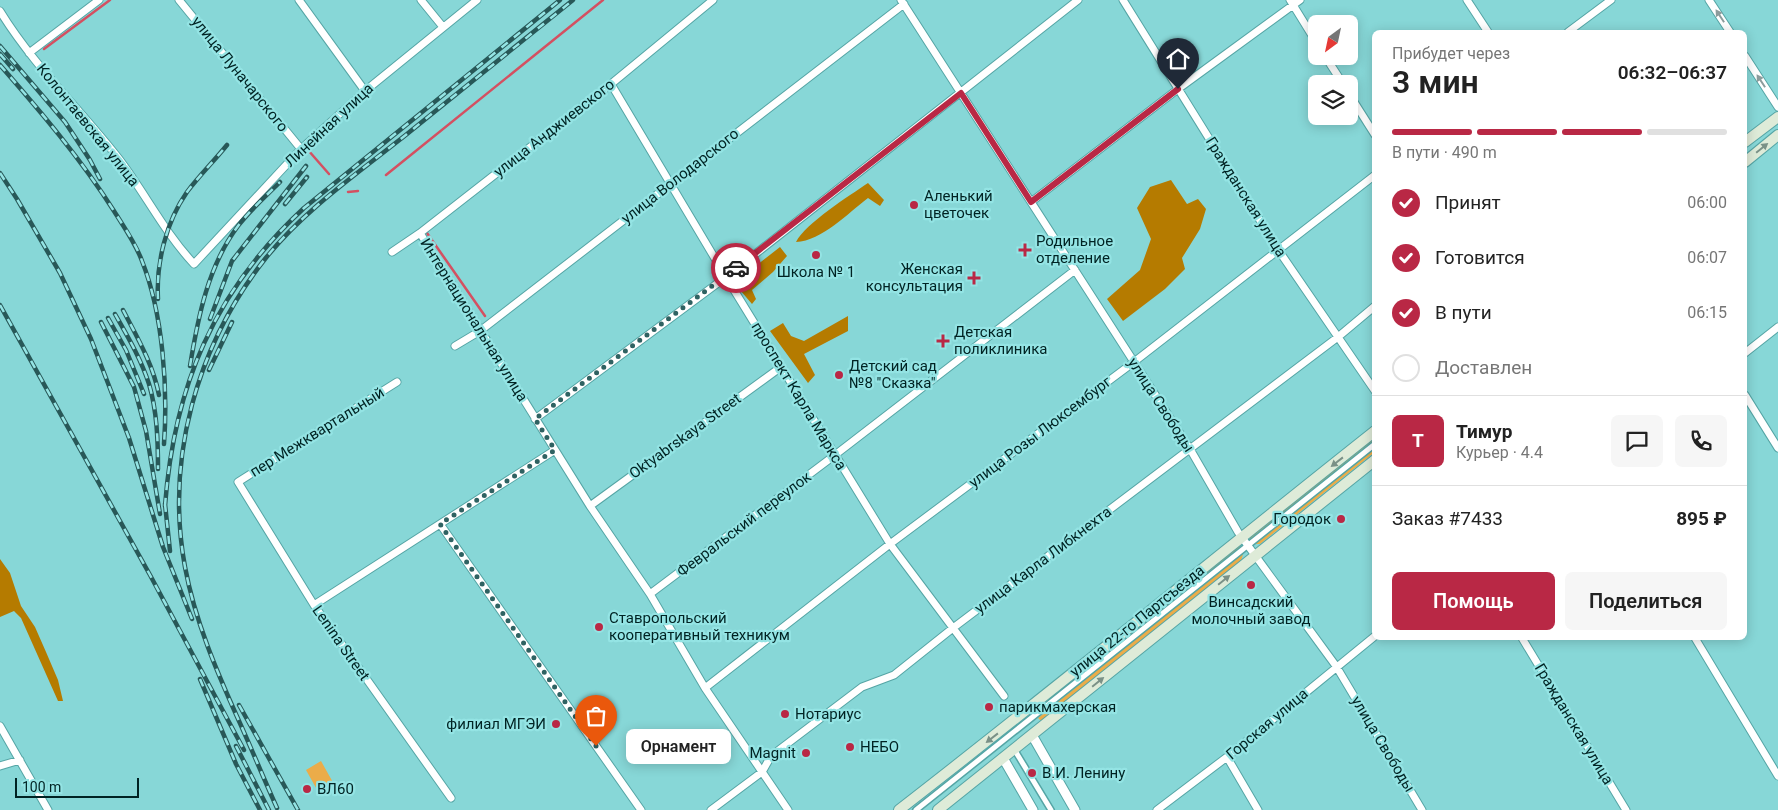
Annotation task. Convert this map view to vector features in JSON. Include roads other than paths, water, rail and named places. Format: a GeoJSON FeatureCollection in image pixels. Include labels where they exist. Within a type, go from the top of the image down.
{"type":"FeatureCollection","features":[{"type":"Feature","properties":{"kind":"main road"},"geometry":{"type":"LineString","coordinates":[[1747,140],[1778,117]]}},
{"type":"Feature","properties":{"kind":"main road"},"geometry":{"type":"LineString","coordinates":[[1747,160],[1778,135]]}},
{"type":"Feature","properties":{"kind":"main road","name":"улица 22-го Партсъезда"},"geometry":{"type":"LineString","coordinates":[[898,810],[1245,541],[1372,434]]}},
{"type":"Feature","properties":{"kind":"main road","name":"улица 22-го Партсъезда"},"geometry":{"type":"LineString","coordinates":[[938,810],[1372,462]]}},
{"type":"Feature","properties":{"kind":"street"},"geometry":{"type":"LineString","coordinates":[[29,52],[99,0]]}},
{"type":"Feature","properties":{"kind":"street","name":"улица Луначарского"},"geometry":{"type":"LineString","coordinates":[[179,0],[301,149]]}},
{"type":"Feature","properties":{"kind":"street"},"geometry":{"type":"LineString","coordinates":[[299,0],[365,91]]}},
{"type":"Feature","properties":{"kind":"street"},"geometry":{"type":"LineString","coordinates":[[420,0],[442,27]]}},
{"type":"Feature","properties":{"kind":"street","name":"Линейная улица"},"geometry":{"type":"LineString","coordinates":[[194,264],[301,149],[365,91],[476,0]]}},
{"type":"Feature","properties":{"kind":"street","name":"улица Анджиевского"},"geometry":{"type":"LineString","coordinates":[[392,252],[420,233],[610,84],[713,0]]}},
{"type":"Feature","properties":{"kind":"street"},"geometry":{"type":"LineString","coordinates":[[535,419],[726,277],[1078,0]]}},
{"type":"Feature","properties":{"kind":"street","name":"Гражданская улица"},"geometry":{"type":"LineString","coordinates":[[1123,0],[1279,250],[1372,387]]}},
{"type":"Feature","properties":{"kind":"street"},"geometry":{"type":"LineString","coordinates":[[1031,202],[1291,3],[1300,0]]}},
{"type":"Feature","properties":{"kind":"street"},"geometry":{"type":"LineString","coordinates":[[1468,0],[1487,30]]}},
{"type":"Feature","properties":{"kind":"street"},"geometry":{"type":"LineString","coordinates":[[1571,30],[1611,0]]}},
{"type":"Feature","properties":{"kind":"street"},"geometry":{"type":"LineString","coordinates":[[1709,0],[1729,30]]}},
{"type":"Feature","properties":{"kind":"street","name":"улица Свободы"},"geometry":{"type":"LineString","coordinates":[[902,2],[1190,448],[1245,541],[1336,666],[1422,810]]}},
{"type":"Feature","properties":{"kind":"street","name":"улица Володарского"},"geometry":{"type":"LineString","coordinates":[[455,346],[480,331],[902,2]]}},
{"type":"Feature","properties":{"kind":"street"},"geometry":{"type":"LineString","coordinates":[[1291,3],[1308,30]]}},
{"type":"Feature","properties":{"kind":"street","name":"Колонтаевская улица"},"geometry":{"type":"LineString","coordinates":[[0,12],[16,38],[120,160],[179,248],[194,264]]}},
{"type":"Feature","properties":{"kind":"street"},"geometry":{"type":"LineString","coordinates":[[1747,59],[1778,107]]}},
{"type":"Feature","properties":{"kind":"street","name":"проспект Карла Маркса"},"geometry":{"type":"LineString","coordinates":[[610,84],[890,544],[1004,696]]}},
{"type":"Feature","properties":{"kind":"street"},"geometry":{"type":"LineString","coordinates":[[1358,108],[1372,130]]}},
{"type":"Feature","properties":{"kind":"street","name":"улица Розы Люксембург"},"geometry":{"type":"LineString","coordinates":[[705,688],[890,544],[1134,362],[1372,177]]}},
{"type":"Feature","properties":{"kind":"street","name":"Интернациональная улица"},"geometry":{"type":"LineString","coordinates":[[420,233],[590,506],[650,594],[705,688],[788,810]]}},
{"type":"Feature","properties":{"kind":"street","name":"Февральский переулок"},"geometry":{"type":"LineString","coordinates":[[650,594],[835,455],[1075,270]]}},
{"type":"Feature","properties":{"kind":"street","name":"улица Карла Либкнехта"},"geometry":{"type":"LineString","coordinates":[[711,810],[762,772],[771,756],[862,687],[894,675],[1372,308]]}},
{"type":"Feature","properties":{"kind":"street"},"geometry":{"type":"LineString","coordinates":[[1747,351],[1778,327]]}},
{"type":"Feature","properties":{"kind":"street","name":"Oktyabrskaya Street"},"geometry":{"type":"LineString","coordinates":[[590,506],[781,366]]}},
{"type":"Feature","properties":{"kind":"street","name":"пер Межквартальный"},"geometry":{"type":"LineString","coordinates":[[238,482],[396,382]]}},
{"type":"Feature","properties":{"kind":"street"},"geometry":{"type":"LineString","coordinates":[[1747,399],[1778,448]]}},
{"type":"Feature","properties":{"kind":"street"},"geometry":{"type":"LineString","coordinates":[[916,810],[1245,541],[1372,446]]}},
{"type":"Feature","properties":{"kind":"street"},"geometry":{"type":"LineString","coordinates":[[314,605],[555,450]]}},
{"type":"Feature","properties":{"kind":"street","name":"Lenina Street"},"geometry":{"type":"LineString","coordinates":[[238,482],[314,605],[451,798]]}},
{"type":"Feature","properties":{"kind":"street"},"geometry":{"type":"LineString","coordinates":[[440,524],[641,810]]}},
{"type":"Feature","properties":{"kind":"street","name":"Горская улица"},"geometry":{"type":"LineString","coordinates":[[1157,810],[1227,757],[1372,638]]}},
{"type":"Feature","properties":{"kind":"street","name":"Гражданская улица"},"geometry":{"type":"LineString","coordinates":[[1523,640],[1626,810]]}},
{"type":"Feature","properties":{"kind":"street"},"geometry":{"type":"LineString","coordinates":[[1696,640],[1778,776]]}},
{"type":"Feature","properties":{"kind":"street"},"geometry":{"type":"LineString","coordinates":[[0,726],[48,810]]}},
{"type":"Feature","properties":{"kind":"street"},"geometry":{"type":"LineString","coordinates":[[1032,735],[1075,810]]}},
{"type":"Feature","properties":{"kind":"street"},"geometry":{"type":"LineString","coordinates":[[1014,749],[1050,810]]}},
{"type":"Feature","properties":{"kind":"street"},"geometry":{"type":"LineString","coordinates":[[1227,757],[1258,810]]}},
{"type":"Feature","properties":{"kind":"street"},"geometry":{"type":"LineString","coordinates":[[1003,758],[1033,810]]}},
{"type":"Feature","properties":{"kind":"street"},"geometry":{"type":"LineString","coordinates":[[0,766],[20,760]]}},
{"type":"Feature","properties":{"kind":"waterway"},"geometry":{"type":"LineString","coordinates":[[44,49],[110,0]]}},
{"type":"Feature","properties":{"kind":"waterway"},"geometry":{"type":"LineString","coordinates":[[386,175],[603,0]]}},
{"type":"Feature","properties":{"kind":"waterway"},"geometry":{"type":"LineString","coordinates":[[308,150],[329,174]]}},
{"type":"Feature","properties":{"kind":"waterway"},"geometry":{"type":"LineString","coordinates":[[348,192],[358,191]]}},
{"type":"Feature","properties":{"kind":"waterway"},"geometry":{"type":"LineString","coordinates":[[427,233],[485,316]]}},
{"type":"Feature","properties":{"kind":"railway"},"geometry":{"type":"LineString","coordinates":[[165,506],[170,462],[178,420],[189,381],[204,343],[223,307],[246,273],[273,240],[304,208],[560,0]]}},
{"type":"Feature","properties":{"kind":"railway"},"geometry":{"type":"LineString","coordinates":[[277,808],[208,646],[189,587],[185,567],[180,526],[180,485],[184,445],[192,405],[205,366],[221,328],[241,292],[265,259],[297,224],[332,193],[573,0]]}},
{"type":"Feature","properties":{"kind":"railway"},"geometry":{"type":"LineString","coordinates":[[0,46],[65,122],[100,179]]}},
{"type":"Feature","properties":{"kind":"railway"},"geometry":{"type":"LineString","coordinates":[[0,54],[13,69]]}},
{"type":"Feature","properties":{"kind":"railway"},"geometry":{"type":"LineString","coordinates":[[0,65],[88,173],[126,229],[139,255],[149,282],[159,327],[164,375],[164,444]]}},
{"type":"Feature","properties":{"kind":"railway"},"geometry":{"type":"LineString","coordinates":[[158,299],[161,257],[173,216],[196,180],[227,145]]}},
{"type":"Feature","properties":{"kind":"railway"},"geometry":{"type":"LineString","coordinates":[[210,319],[232,261],[306,166]]}},
{"type":"Feature","properties":{"kind":"railway"},"geometry":{"type":"LineString","coordinates":[[0,173],[60,273],[91,339],[129,438],[163,547],[192,619]]}},
{"type":"Feature","properties":{"kind":"railway"},"geometry":{"type":"LineString","coordinates":[[285,204],[307,177]]}},
{"type":"Feature","properties":{"kind":"railway"},"geometry":{"type":"LineString","coordinates":[[190,366],[201,311],[219,258],[238,226],[280,182]]}},
{"type":"Feature","properties":{"kind":"railway"},"geometry":{"type":"LineString","coordinates":[[0,305],[150,575],[244,750]]}},
{"type":"Feature","properties":{"kind":"railway"},"geometry":{"type":"LineString","coordinates":[[123,310],[149,362],[159,395]]}},
{"type":"Feature","properties":{"kind":"railway"},"geometry":{"type":"LineString","coordinates":[[115,314],[138,357],[149,384],[154,405],[158,469]]}},
{"type":"Feature","properties":{"kind":"railway"},"geometry":{"type":"LineString","coordinates":[[108,318],[126,350],[144,394]]}},
{"type":"Feature","properties":{"kind":"railway"},"geometry":{"type":"LineString","coordinates":[[101,322],[134,387],[146,431],[160,514]]}},
{"type":"Feature","properties":{"kind":"railway"},"geometry":{"type":"LineString","coordinates":[[209,370],[232,322]]}},
{"type":"Feature","properties":{"kind":"railway"},"geometry":{"type":"LineString","coordinates":[[165,504],[170,551]]}},
{"type":"Feature","properties":{"kind":"railway"},"geometry":{"type":"LineString","coordinates":[[200,679],[236,764],[260,810]]}},
{"type":"Feature","properties":{"kind":"railway"},"geometry":{"type":"LineString","coordinates":[[239,705],[298,810]]}},
{"type":"Feature","properties":{"kind":"railway"},"geometry":{"type":"LineString","coordinates":[[236,746],[269,810]]}},
{"type":"Feature","properties":{"kind":"place","name":"Аленький цветочек"},"geometry":{"type":"Point","coordinates":[914,205]}},
{"type":"Feature","properties":{"kind":"place","name":"Родильное отделение"},"geometry":{"type":"Point","coordinates":[1025,250]}},
{"type":"Feature","properties":{"kind":"place","name":"Школа № 1"},"geometry":{"type":"Point","coordinates":[816,255]}},
{"type":"Feature","properties":{"kind":"place","name":"Женская консультация"},"geometry":{"type":"Point","coordinates":[974,278]}},
{"type":"Feature","properties":{"kind":"place","name":"Детская поликлиника"},"geometry":{"type":"Point","coordinates":[943,341]}},
{"type":"Feature","properties":{"kind":"place","name":"Детский сад №8 \"Сказка\""},"geometry":{"type":"Point","coordinates":[839,375]}},
{"type":"Feature","properties":{"kind":"place","name":"Городок"},"geometry":{"type":"Point","coordinates":[1341,519]}},
{"type":"Feature","properties":{"kind":"place","name":"Винсадский молочный завод"},"geometry":{"type":"Point","coordinates":[1251,585]}},
{"type":"Feature","properties":{"kind":"place","name":"Ставропольский кооперативный техникум"},"geometry":{"type":"Point","coordinates":[599,627]}},
{"type":"Feature","properties":{"kind":"place","name":"парикмахерская"},"geometry":{"type":"Point","coordinates":[989,707]}},
{"type":"Feature","properties":{"kind":"place","name":"Нотариус"},"geometry":{"type":"Point","coordinates":[785,714]}},
{"type":"Feature","properties":{"kind":"place","name":"филиал МГЭИ"},"geometry":{"type":"Point","coordinates":[556,724]}},
{"type":"Feature","properties":{"kind":"place","name":"Орнамент"},"geometry":{"type":"Point","coordinates":[596,746]}},
{"type":"Feature","properties":{"kind":"place","name":"НЕБО"},"geometry":{"type":"Point","coordinates":[850,747]}},
{"type":"Feature","properties":{"kind":"place","name":"Magnit"},"geometry":{"type":"Point","coordinates":[806,753]}},
{"type":"Feature","properties":{"kind":"place","name":"В.И. Ленину"},"geometry":{"type":"Point","coordinates":[1032,773]}},
{"type":"Feature","properties":{"kind":"place","name":"ВЛ60"},"geometry":{"type":"Point","coordinates":[307,789]}}]}
